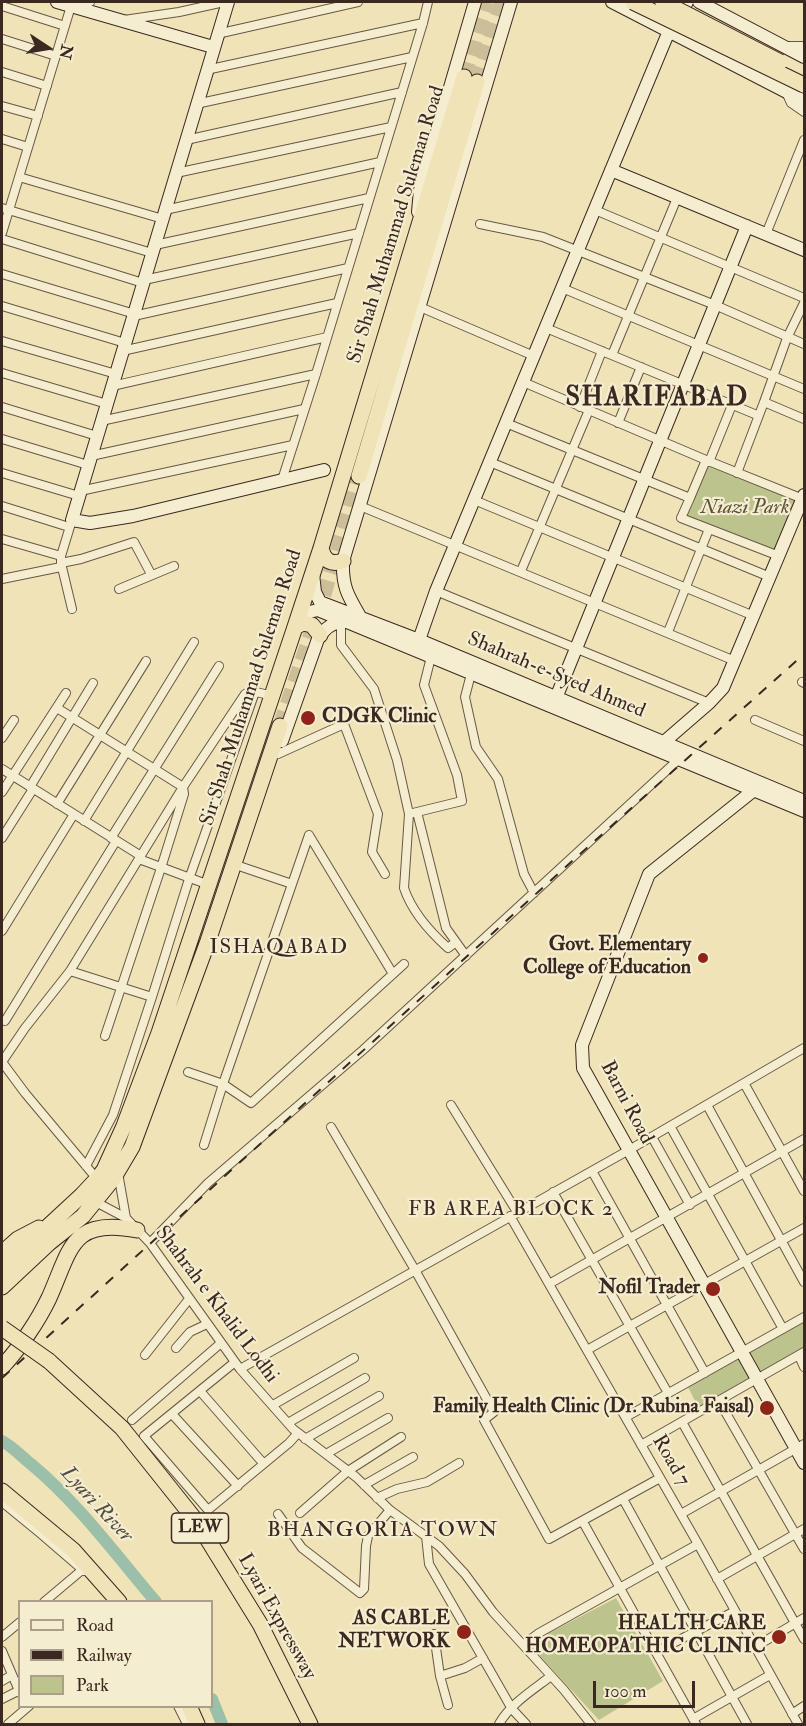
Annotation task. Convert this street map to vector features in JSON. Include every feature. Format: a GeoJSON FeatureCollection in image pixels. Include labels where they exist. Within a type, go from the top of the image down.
{"type":"FeatureCollection","features":[{"type":"Feature","properties":{"kind":"highway"},"geometry":{"type":"LineString","coordinates":[[633,2],[804,85]]}},
{"type":"Feature","properties":{"kind":"highway"},"geometry":{"type":"LineString","coordinates":[[663,2],[804,74]]}},
{"type":"Feature","properties":{"kind":"highway","name":"Sir Shah Muhammad Suleman Road"},"geometry":{"type":"LineString","coordinates":[[2,1287],[49,1243],[83,1216],[94,1201],[104,1170],[124,1126],[159,1033],[273,696],[321,548],[417,231],[471,80],[422,264],[417,300],[360,476]]}},
{"type":"Feature","properties":{"kind":"highway"},"geometry":{"type":"LineString","coordinates":[[422,264],[458,175]]}},
{"type":"Feature","properties":{"kind":"highway"},"geometry":{"type":"LineString","coordinates":[[397,381],[417,300]]}},
{"type":"Feature","properties":{"kind":"highway"},"geometry":{"type":"LineString","coordinates":[[321,548],[322,556],[328,561],[336,563],[343,561]]}},
{"type":"Feature","properties":{"kind":"highway"},"geometry":{"type":"LineString","coordinates":[[296,625],[303,623],[312,625],[320,635]]}},
{"type":"Feature","properties":{"kind":"highway","name":"Sir Shah Muhammad Suleman Road"},"geometry":{"type":"LineString","coordinates":[[2,1269],[55,1220],[118,1172],[137,1137],[172,1035],[208,941],[280,726]]}},
{"type":"Feature","properties":{"kind":"highway"},"geometry":{"type":"LineString","coordinates":[[72,1246],[83,1216]]}},
{"type":"Feature","properties":{"kind":"highway"},"geometry":{"type":"LineString","coordinates":[[2,1253],[18,1239],[55,1220]]}},
{"type":"Feature","properties":{"kind":"highway"},"geometry":{"type":"LineString","coordinates":[[2,1367],[20,1346],[48,1300],[64,1259],[83,1234],[111,1226],[137,1230]]}},
{"type":"Feature","properties":{"kind":"highway","name":"Lyari Expressway"},"geometry":{"type":"LineString","coordinates":[[2,1328],[49,1361],[122,1428],[197,1522],[260,1624],[310,1725]]}},
{"type":"Feature","properties":{"kind":"highway"},"geometry":{"type":"LineString","coordinates":[[2,1491],[73,1550],[117,1600]]}},
{"type":"Feature","properties":{"kind":"highway"},"geometry":{"type":"LineString","coordinates":[[189,1708],[197,1725]]}},
{"type":"Feature","properties":{"kind":"street"},"geometry":{"type":"LineString","coordinates":[[57,2],[213,47]]}},
{"type":"Feature","properties":{"kind":"street"},"geometry":{"type":"LineString","coordinates":[[71,6],[90,2]]}},
{"type":"Feature","properties":{"kind":"street"},"geometry":{"type":"LineString","coordinates":[[72,609],[61,562],[70,523],[226,2],[119,21]]}},
{"type":"Feature","properties":{"kind":"street"},"geometry":{"type":"LineString","coordinates":[[217,34],[358,2]]}},
{"type":"Feature","properties":{"kind":"street"},"geometry":{"type":"LineString","coordinates":[[282,480],[338,303],[428,2]]}},
{"type":"Feature","properties":{"kind":"street"},"geometry":{"type":"LineString","coordinates":[[417,231],[420,190],[475,2]]}},
{"type":"Feature","properties":{"kind":"street"},"geometry":{"type":"LineString","coordinates":[[511,2],[417,300],[534,357]]}},
{"type":"Feature","properties":{"kind":"street"},"geometry":{"type":"LineString","coordinates":[[612,2],[804,101]]}},
{"type":"Feature","properties":{"kind":"street"},"geometry":{"type":"LineString","coordinates":[[419,640],[436,591],[669,31],[687,2]]}},
{"type":"Feature","properties":{"kind":"street"},"geometry":{"type":"LineString","coordinates":[[699,2],[804,57]]}},
{"type":"Feature","properties":{"kind":"street"},"geometry":{"type":"LineString","coordinates":[[2,6],[65,26]]}},
{"type":"Feature","properties":{"kind":"street"},"geometry":{"type":"LineString","coordinates":[[2,233],[5,209],[19,177],[71,6]]}},
{"type":"Feature","properties":{"kind":"street"},"geometry":{"type":"LineString","coordinates":[[206,70],[423,22]]}},
{"type":"Feature","properties":{"kind":"street"},"geometry":{"type":"LineString","coordinates":[[2,39],[56,56]]}},
{"type":"Feature","properties":{"kind":"street"},"geometry":{"type":"LineString","coordinates":[[783,46],[804,46]]}},
{"type":"Feature","properties":{"kind":"street"},"geometry":{"type":"LineString","coordinates":[[196,104],[412,57]]}},
{"type":"Feature","properties":{"kind":"street"},"geometry":{"type":"LineString","coordinates":[[2,72],[47,86]]}},
{"type":"Feature","properties":{"kind":"street"},"geometry":{"type":"LineString","coordinates":[[186,140],[402,92]]}},
{"type":"Feature","properties":{"kind":"street"},"geometry":{"type":"LineString","coordinates":[[786,92],[790,103],[804,112]]}},
{"type":"Feature","properties":{"kind":"street"},"geometry":{"type":"LineString","coordinates":[[2,106],[38,116]]}},
{"type":"Feature","properties":{"kind":"street"},"geometry":{"type":"LineString","coordinates":[[176,173],[391,127]]}},
{"type":"Feature","properties":{"kind":"street"},"geometry":{"type":"LineString","coordinates":[[2,139],[28,147]]}},
{"type":"Feature","properties":{"kind":"street"},"geometry":{"type":"LineString","coordinates":[[766,234],[804,140]]}},
{"type":"Feature","properties":{"kind":"street"},"geometry":{"type":"LineString","coordinates":[[19,177],[164,214],[380,162]]}},
{"type":"Feature","properties":{"kind":"street"},"geometry":{"type":"LineString","coordinates":[[611,170],[804,250]]}},
{"type":"Feature","properties":{"kind":"street"},"geometry":{"type":"LineString","coordinates":[[5,209],[153,249],[369,198]]}},
{"type":"Feature","properties":{"kind":"street"},"geometry":{"type":"LineString","coordinates":[[612,355],[677,198]]}},
{"type":"Feature","properties":{"kind":"street"},"geometry":{"type":"LineString","coordinates":[[595,210],[804,298]]}},
{"type":"Feature","properties":{"kind":"street"},"geometry":{"type":"LineString","coordinates":[[480,224],[534,235],[578,250],[715,305],[804,344]]}},
{"type":"Feature","properties":{"kind":"street"},"geometry":{"type":"LineString","coordinates":[[556,698],[747,226]]}},
{"type":"Feature","properties":{"kind":"street"},"geometry":{"type":"LineString","coordinates":[[2,239],[144,282],[359,233]]}},
{"type":"Feature","properties":{"kind":"street"},"geometry":{"type":"LineString","coordinates":[[2,274],[138,315],[348,268]]}},
{"type":"Feature","properties":{"kind":"street"},"geometry":{"type":"LineString","coordinates":[[562,288],[804,389]]}},
{"type":"Feature","properties":{"kind":"street"},"geometry":{"type":"LineString","coordinates":[[2,306],[123,347],[338,303]]}},
{"type":"Feature","properties":{"kind":"street"},"geometry":{"type":"LineString","coordinates":[[736,473],[764,402],[772,375],[804,303]]}},
{"type":"Feature","properties":{"kind":"street"},"geometry":{"type":"LineString","coordinates":[[546,328],[758,415]]}},
{"type":"Feature","properties":{"kind":"street"},"geometry":{"type":"LineString","coordinates":[[2,341],[114,380],[327,337]]}},
{"type":"Feature","properties":{"kind":"street"},"geometry":{"type":"LineString","coordinates":[[521,571],[572,450],[602,351]]}},
{"type":"Feature","properties":{"kind":"street"},"geometry":{"type":"LineString","coordinates":[[618,423],[641,367]]}},
{"type":"Feature","properties":{"kind":"street"},"geometry":{"type":"LineString","coordinates":[[2,373],[107,404]]}},
{"type":"Feature","properties":{"kind":"street"},"geometry":{"type":"LineString","coordinates":[[101,421],[316,374]]}},
{"type":"Feature","properties":{"kind":"street"},"geometry":{"type":"LineString","coordinates":[[397,381],[343,561],[342,575],[351,621],[341,645],[374,689],[446,928],[466,956]]}},
{"type":"Feature","properties":{"kind":"street"},"geometry":{"type":"LineString","coordinates":[[523,382],[736,473],[804,497],[723,688],[664,742]]}},
{"type":"Feature","properties":{"kind":"street"},"geometry":{"type":"LineString","coordinates":[[764,402],[804,419]]}},
{"type":"Feature","properties":{"kind":"street"},"geometry":{"type":"LineString","coordinates":[[732,405],[681,518],[779,556]]}},
{"type":"Feature","properties":{"kind":"street"},"geometry":{"type":"LineString","coordinates":[[2,407],[97,436]]}},
{"type":"Feature","properties":{"kind":"street"},"geometry":{"type":"LineString","coordinates":[[2,440],[89,460],[304,409]]}},
{"type":"Feature","properties":{"kind":"street"},"geometry":{"type":"LineString","coordinates":[[506,423],[690,498]]}},
{"type":"Feature","properties":{"kind":"street"},"geometry":{"type":"LineString","coordinates":[[2,473],[79,494],[293,445]]}},
{"type":"Feature","properties":{"kind":"street"},"geometry":{"type":"LineString","coordinates":[[490,462],[770,577]]}},
{"type":"Feature","properties":{"kind":"street"},"geometry":{"type":"LineString","coordinates":[[2,506],[70,523],[90,523],[134,516],[324,470]]}},
{"type":"Feature","properties":{"kind":"street"},"geometry":{"type":"LineString","coordinates":[[474,500],[754,616]]}},
{"type":"Feature","properties":{"kind":"street"},"geometry":{"type":"LineString","coordinates":[[360,506],[595,601],[735,661]]}},
{"type":"Feature","properties":{"kind":"street"},"geometry":{"type":"LineString","coordinates":[[668,632],[709,529]]}},
{"type":"Feature","properties":{"kind":"street"},"geometry":{"type":"LineString","coordinates":[[2,539],[61,562]]}},
{"type":"Feature","properties":{"kind":"street"},"geometry":{"type":"LineString","coordinates":[[2,579],[61,562],[81,560],[134,542],[151,574]]}},
{"type":"Feature","properties":{"kind":"street"},"geometry":{"type":"LineString","coordinates":[[119,589],[174,566]]}},
{"type":"Feature","properties":{"kind":"street","name":"Shahrah-e-Syed Ahmed"},"geometry":{"type":"LineString","coordinates":[[313,573],[315,592],[320,602],[351,621],[471,674],[756,786],[804,811]]}},
{"type":"Feature","properties":{"kind":"street"},"geometry":{"type":"LineString","coordinates":[[436,591],[709,702]]}},
{"type":"Feature","properties":{"kind":"street","name":"Shahrah-e-Syed Ahmed"},"geometry":{"type":"LineString","coordinates":[[296,625],[309,612],[318,610],[419,640],[664,742],[681,755]]}},
{"type":"Feature","properties":{"kind":"street"},"geometry":{"type":"LineString","coordinates":[[208,941],[231,890],[320,635],[333,623],[351,621]]}},
{"type":"Feature","properties":{"kind":"street"},"geometry":{"type":"LineString","coordinates":[[84,821],[194,642]]}},
{"type":"Feature","properties":{"kind":"street"},"geometry":{"type":"LineString","coordinates":[[413,813],[462,801],[457,775],[424,685],[431,657]]}},
{"type":"Feature","properties":{"kind":"street"},"geometry":{"type":"LineString","coordinates":[[57,804],[146,661]]}},
{"type":"Feature","properties":{"kind":"street"},"geometry":{"type":"LineString","coordinates":[[5,1021],[154,769],[219,666]]}},
{"type":"Feature","properties":{"kind":"street"},"geometry":{"type":"LineString","coordinates":[[471,674],[465,697],[476,747],[498,779],[524,874],[534,894]]}},
{"type":"Feature","properties":{"kind":"street"},"geometry":{"type":"LineString","coordinates":[[2,838],[93,683]]}},
{"type":"Feature","properties":{"kind":"street"},"geometry":{"type":"LineString","coordinates":[[101,1184],[2,1062],[25,1028],[70,972],[183,787],[245,694],[249,691],[273,696]]}},
{"type":"Feature","properties":{"kind":"street"},"geometry":{"type":"LineString","coordinates":[[86,1166],[113,1115],[189,879],[255,692]]}},
{"type":"Feature","properties":{"kind":"street"},"geometry":{"type":"LineString","coordinates":[[2,792],[66,693]]}},
{"type":"Feature","properties":{"kind":"street"},"geometry":{"type":"LineString","coordinates":[[57,708],[183,787]]}},
{"type":"Feature","properties":{"kind":"street"},"geometry":{"type":"LineString","coordinates":[[2,738],[14,720]]}},
{"type":"Feature","properties":{"kind":"street"},"geometry":{"type":"LineString","coordinates":[[755,720],[804,741]]}},
{"type":"Feature","properties":{"kind":"street"},"geometry":{"type":"LineString","coordinates":[[278,754],[344,724],[378,814],[372,852],[385,874]]}},
{"type":"Feature","properties":{"kind":"street"},"geometry":{"type":"LineString","coordinates":[[150,1243],[208,1183],[363,1050],[534,894],[681,755]]}},
{"type":"Feature","properties":{"kind":"street"},"geometry":{"type":"LineString","coordinates":[[2,769],[140,857],[161,868],[208,885]]}},
{"type":"Feature","properties":{"kind":"street","name":"Shahrah-e-Syed Ahmed"},"geometry":{"type":"LineString","coordinates":[[756,786],[804,801]]}},
{"type":"Feature","properties":{"kind":"street","name":"Barni Road"},"geometry":{"type":"LineString","coordinates":[[756,786],[649,874],[582,1045],[583,1068],[758,1379],[800,1446],[804,1462]]}},
{"type":"Feature","properties":{"kind":"street"},"geometry":{"type":"LineString","coordinates":[[105,1036],[161,868],[184,794],[183,787]]}},
{"type":"Feature","properties":{"kind":"street"},"geometry":{"type":"LineString","coordinates":[[413,813],[404,888],[408,900],[428,930],[448,948],[456,942]]}},
{"type":"Feature","properties":{"kind":"street"},"geometry":{"type":"LineString","coordinates":[[2,930],[74,814]]}},
{"type":"Feature","properties":{"kind":"street"},"geometry":{"type":"LineString","coordinates":[[204,1145],[309,835],[393,974]]}},
{"type":"Feature","properties":{"kind":"street"},"geometry":{"type":"LineString","coordinates":[[239,866],[292,884]]}},
{"type":"Feature","properties":{"kind":"street"},"geometry":{"type":"LineString","coordinates":[[188,1072],[223,1084],[249,1103],[253,1102],[404,964]]}},
{"type":"Feature","properties":{"kind":"street"},"geometry":{"type":"LineString","coordinates":[[70,972],[152,998]]}},
{"type":"Feature","properties":{"kind":"street"},"geometry":{"type":"LineString","coordinates":[[378,1396],[289,1443],[208,1510],[144,1436],[200,1391],[238,1366],[592,1171],[804,1048]]}},
{"type":"Feature","properties":{"kind":"street"},"geometry":{"type":"LineString","coordinates":[[744,1083],[804,1191]]}},
{"type":"Feature","properties":{"kind":"street","name":"Road 7"},"geometry":{"type":"LineString","coordinates":[[451,1105],[514,1214],[549,1284],[698,1544],[798,1725]]}},
{"type":"Feature","properties":{"kind":"street"},"geometry":{"type":"LineString","coordinates":[[707,1105],[804,1282]]}},
{"type":"Feature","properties":{"kind":"street"},"geometry":{"type":"LineString","coordinates":[[670,1126],[783,1329]]}},
{"type":"Feature","properties":{"kind":"street"},"geometry":{"type":"LineString","coordinates":[[330,1127],[415,1270],[494,1412],[484,1420],[549,1539],[660,1478]]}},
{"type":"Feature","properties":{"kind":"street"},"geometry":{"type":"LineString","coordinates":[[652,1137],[690,1205]]}},
{"type":"Feature","properties":{"kind":"street"},"geometry":{"type":"LineString","coordinates":[[549,1284],[804,1139]]}},
{"type":"Feature","properties":{"kind":"street"},"geometry":{"type":"LineString","coordinates":[[592,1171],[705,1373]]}},
{"type":"Feature","properties":{"kind":"street"},"geometry":{"type":"LineString","coordinates":[[118,1172],[126,1218]]}},
{"type":"Feature","properties":{"kind":"street"},"geometry":{"type":"LineString","coordinates":[[553,1192],[668,1393]]}},
{"type":"Feature","properties":{"kind":"street"},"geometry":{"type":"LineString","coordinates":[[94,1201],[126,1218]]}},
{"type":"Feature","properties":{"kind":"street","name":"Shahrah e Khalid Lodhi"},"geometry":{"type":"LineString","coordinates":[[126,1218],[150,1243],[238,1366],[288,1423],[348,1471],[390,1510],[439,1546],[591,1725]]}},
{"type":"Feature","properties":{"kind":"street"},"geometry":{"type":"LineString","coordinates":[[588,1350],[804,1228]]}},
{"type":"Feature","properties":{"kind":"street"},"geometry":{"type":"LineString","coordinates":[[145,1355],[189,1299]]}},
{"type":"Feature","properties":{"kind":"street"},"geometry":{"type":"LineString","coordinates":[[626,1417],[804,1317]]}},
{"type":"Feature","properties":{"kind":"street"},"geometry":{"type":"LineString","coordinates":[[176,1348],[190,1332],[207,1324]]}},
{"type":"Feature","properties":{"kind":"street"},"geometry":{"type":"LineString","coordinates":[[132,1420],[220,1343]]}},
{"type":"Feature","properties":{"kind":"street"},"geometry":{"type":"LineString","coordinates":[[641,1445],[802,1354],[804,1367]]}},
{"type":"Feature","properties":{"kind":"street"},"geometry":{"type":"LineString","coordinates":[[273,1405],[354,1358]]}},
{"type":"Feature","properties":{"kind":"street"},"geometry":{"type":"LineString","coordinates":[[288,1423],[365,1378]]}},
{"type":"Feature","properties":{"kind":"street"},"geometry":{"type":"LineString","coordinates":[[200,1391],[263,1463]]}},
{"type":"Feature","properties":{"kind":"street"},"geometry":{"type":"LineString","coordinates":[[719,1401],[804,1549]]}},
{"type":"Feature","properties":{"kind":"street"},"geometry":{"type":"LineString","coordinates":[[172,1414],[238,1486]]}},
{"type":"Feature","properties":{"kind":"street"},"geometry":{"type":"LineString","coordinates":[[326,1454],[388,1418]]}},
{"type":"Feature","properties":{"kind":"street"},"geometry":{"type":"LineString","coordinates":[[682,1422],[757,1556],[800,1621],[804,1639]]}},
{"type":"Feature","properties":{"kind":"street"},"geometry":{"type":"LineString","coordinates":[[300,1513],[348,1471],[401,1437]]}},
{"type":"Feature","properties":{"kind":"street"},"geometry":{"type":"LineString","coordinates":[[681,1514],[800,1446]]}},
{"type":"Feature","properties":{"kind":"street"},"geometry":{"type":"LineString","coordinates":[[364,1485],[413,1457]]}},
{"type":"Feature","properties":{"kind":"street"},"geometry":{"type":"LineString","coordinates":[[377,1498],[397,1489],[427,1482],[459,1463]]}},
{"type":"Feature","properties":{"kind":"street"},"geometry":{"type":"LineString","coordinates":[[623,1499],[747,1725]]}},
{"type":"Feature","properties":{"kind":"street"},"geometry":{"type":"LineString","coordinates":[[2,1502],[82,1570],[107,1600]]}},
{"type":"Feature","properties":{"kind":"street"},"geometry":{"type":"LineString","coordinates":[[278,1514],[302,1548],[360,1593],[364,1589],[368,1536],[390,1510]]}},
{"type":"Feature","properties":{"kind":"street"},"geometry":{"type":"LineString","coordinates":[[583,1522],[695,1722],[732,1696],[770,1675]]}},
{"type":"Feature","properties":{"kind":"street"},"geometry":{"type":"LineString","coordinates":[[717,1579],[804,1529]]}},
{"type":"Feature","properties":{"kind":"street"},"geometry":{"type":"LineString","coordinates":[[426,1536],[429,1564],[512,1709],[526,1725]]}},
{"type":"Feature","properties":{"kind":"street"},"geometry":{"type":"LineString","coordinates":[[523,1645],[698,1544]]}},
{"type":"Feature","properties":{"kind":"street"},"geometry":{"type":"LineString","coordinates":[[46,1600],[82,1570]]}},
{"type":"Feature","properties":{"kind":"street"},"geometry":{"type":"LineString","coordinates":[[657,1652],[735,1611]]}},
{"type":"Feature","properties":{"kind":"street"},"geometry":{"type":"LineString","coordinates":[[755,1647],[800,1621]]}},
{"type":"Feature","properties":{"kind":"street"},"geometry":{"type":"LineString","coordinates":[[2,1637],[18,1624]]}},
{"type":"Feature","properties":{"kind":"street"},"geometry":{"type":"LineString","coordinates":[[434,1634],[440,1676],[448,1705]]}},
{"type":"Feature","properties":{"kind":"street"},"geometry":{"type":"LineString","coordinates":[[3,1657],[18,1690]]}},
{"type":"Feature","properties":{"kind":"street"},"geometry":{"type":"LineString","coordinates":[[440,1676],[465,1668],[483,1658]]}},
{"type":"Feature","properties":{"kind":"street"},"geometry":{"type":"LineString","coordinates":[[2,1681],[12,1675]]}},
{"type":"Feature","properties":{"kind":"street"},"geometry":{"type":"LineString","coordinates":[[499,1725],[503,1717],[551,1676]]}},
{"type":"Feature","properties":{"kind":"street"},"geometry":{"type":"LineString","coordinates":[[2,1699],[18,1692]]}},
{"type":"Feature","properties":{"kind":"street"},"geometry":{"type":"LineString","coordinates":[[792,1714],[804,1706]]}},
{"type":"Feature","properties":{"kind":"street"},"geometry":{"type":"LineString","coordinates":[[8,1725],[26,1708]]}},
{"type":"Feature","properties":{"kind":"street"},"geometry":{"type":"LineString","coordinates":[[178,1708],[187,1725]]}},
{"type":"Feature","properties":{"kind":"green space","name":"Niazi Park"},"geometry":{"type":"Polygon","coordinates":[[[706,460],[803,498],[779,556],[681,518],[706,460]]]}},
{"type":"Feature","properties":{"kind":"green space"},"geometry":{"type":"Polygon","coordinates":[[[804,1316],[804,1352],[700,1411],[686,1383],[804,1316]]]}},
{"type":"Feature","properties":{"kind":"green space"},"geometry":{"type":"Polygon","coordinates":[[[616,1598],[663,1681],[599,1720],[530,1645],[616,1598]]]}},
{"type":"Feature","properties":{"kind":"waterway","name":"Lyari River"},"geometry":{"type":"LineString","coordinates":[[2,1441],[65,1495],[154,1600]]}},
{"type":"Feature","properties":{"kind":"waterway","name":"Lyari River"},"geometry":{"type":"LineString","coordinates":[[213,1702],[222,1724]]}},
{"type":"Feature","properties":{"kind":"tunnel"},"geometry":{"type":"LineString","coordinates":[[464,77],[487,2]]}},
{"type":"Feature","properties":{"kind":"tunnel"},"geometry":{"type":"LineString","coordinates":[[477,82],[502,2]]}},
{"type":"Feature","properties":{"kind":"tunnel"},"geometry":{"type":"LineString","coordinates":[[280,726],[322,601],[359,476]]}},
{"type":"Feature","properties":{"kind":"railway"},"geometry":{"type":"LineString","coordinates":[[2,1378],[804,654]]}},
{"type":"Feature","properties":{"kind":"place","name":"CDGK Clinic"},"geometry":{"type":"Point","coordinates":[308,718]}},
{"type":"Feature","properties":{"kind":"place","name":"Govt. Elementary College of Education"},"geometry":{"type":"Point","coordinates":[703,958]}},
{"type":"Feature","properties":{"kind":"place","name":"Nofil Trader"},"geometry":{"type":"Point","coordinates":[713,1289]}},
{"type":"Feature","properties":{"kind":"place","name":"Family Health Clinic (Dr. Rubina Faisal)"},"geometry":{"type":"Point","coordinates":[767,1408]}},
{"type":"Feature","properties":{"kind":"place","name":"AS CABLE NETWORK"},"geometry":{"type":"Point","coordinates":[464,1632]}},
{"type":"Feature","properties":{"kind":"place","name":"HEALTH CARE HOMEOPATHIC CLINIC"},"geometry":{"type":"Point","coordinates":[779,1637]}},
{"type":"Feature","properties":{"kind":"district","name":"SHARIFABAD"},"geometry":{"type":"Point","coordinates":[657,399]}},
{"type":"Feature","properties":{"kind":"district","name":"ISHAQABAD"},"geometry":{"type":"Point","coordinates":[279,948]}},
{"type":"Feature","properties":{"kind":"district","name":"FB AREA BLOCK 2"},"geometry":{"type":"Point","coordinates":[511,1210]}},
{"type":"Feature","properties":{"kind":"district","name":"BHANGORIA TOWN"},"geometry":{"type":"Point","coordinates":[383,1531]}}]}
